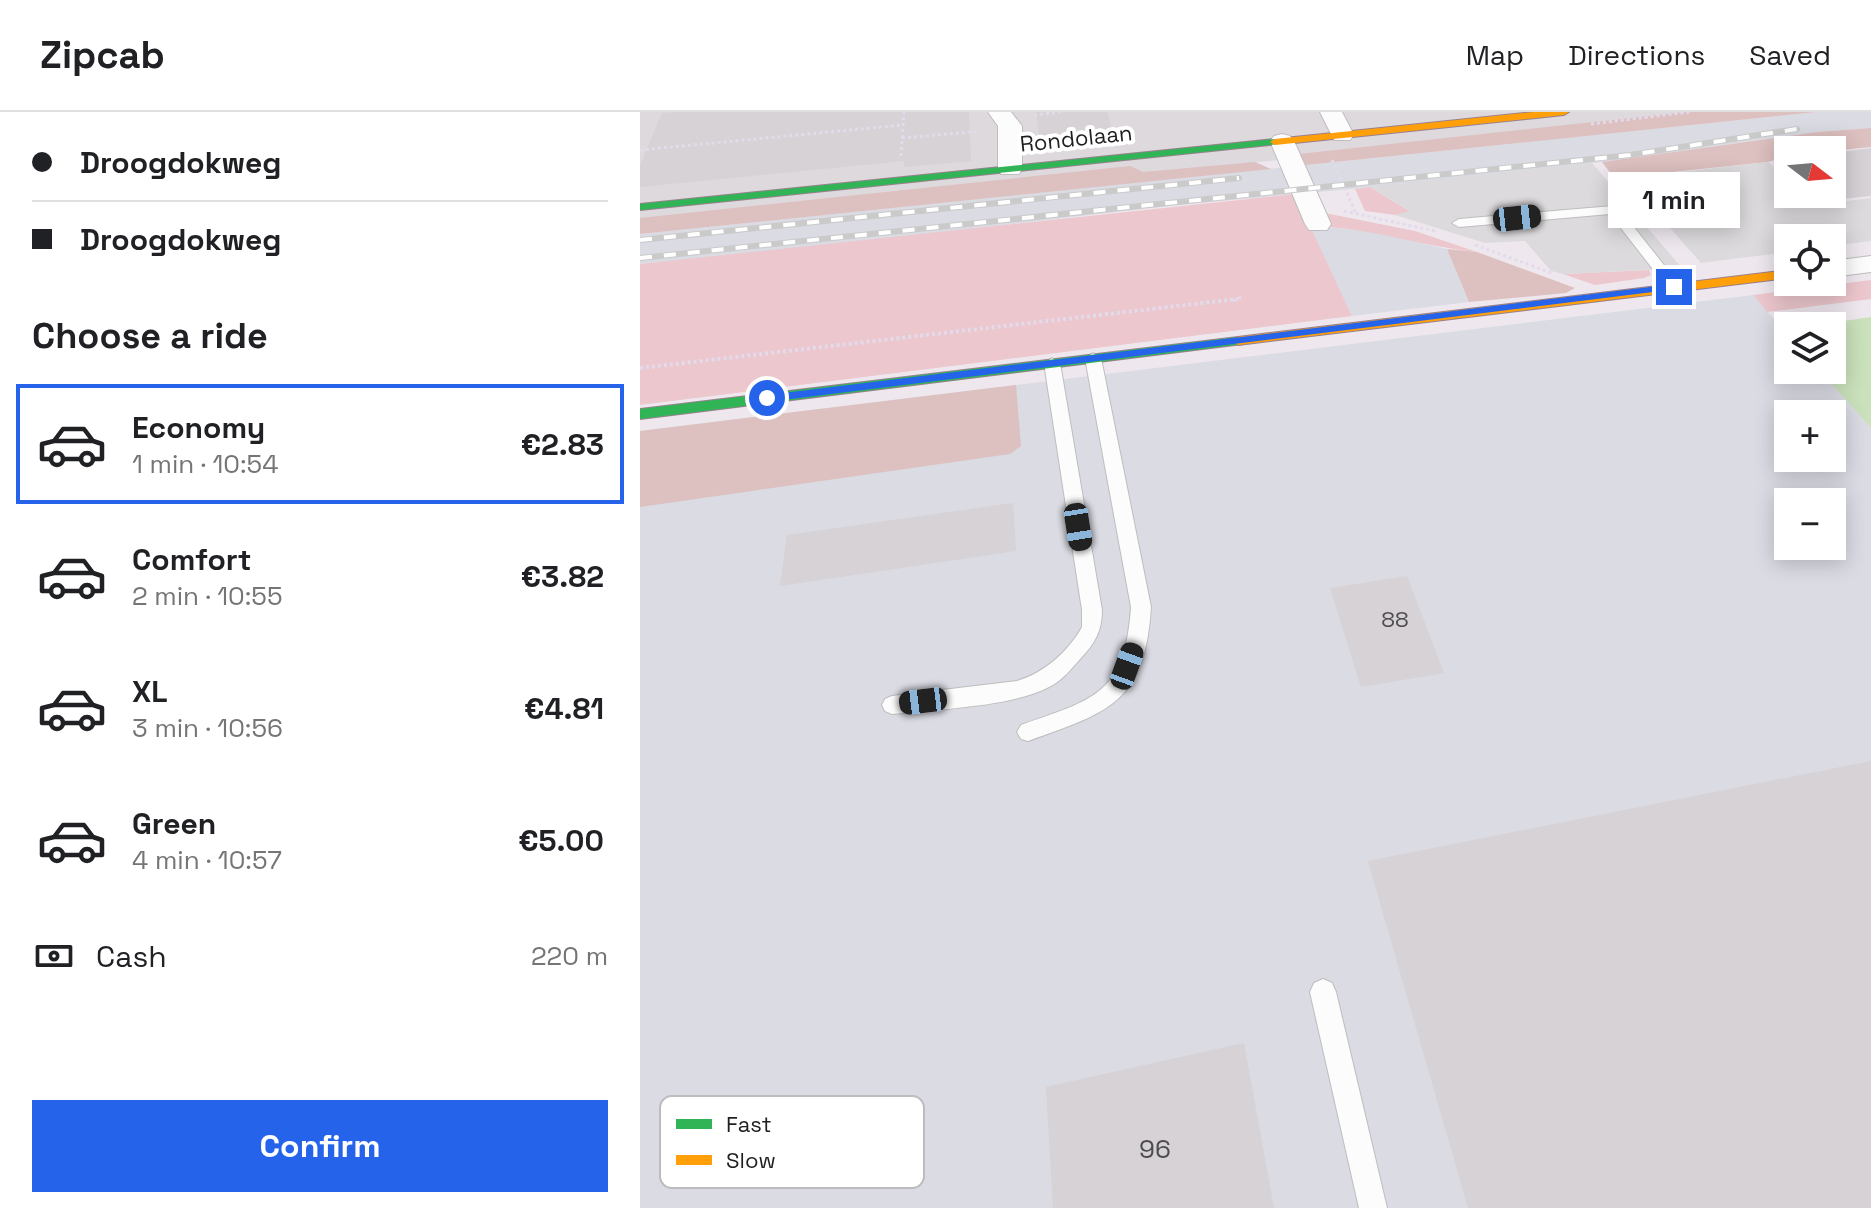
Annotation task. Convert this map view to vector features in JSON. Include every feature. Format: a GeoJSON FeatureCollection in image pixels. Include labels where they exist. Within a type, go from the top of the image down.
{"type":"FeatureCollection","features":[{"type":"Feature","properties":{"kind":"street"},"geometry":{"type":"LineString","coordinates":[[1331,112],[1332,136]]}},
{"type":"Feature","properties":{"kind":"street","name":"Rondolaan"},"geometry":{"type":"LineString","coordinates":[[640,207],[1564,112]]}},
{"type":"Feature","properties":{"kind":"street"},"geometry":{"type":"LineString","coordinates":[[1004,120],[1010,169]]}},
{"type":"Feature","properties":{"kind":"street"},"geometry":{"type":"LineString","coordinates":[[1282,141],[1318,224]]}},
{"type":"Feature","properties":{"kind":"street"},"geometry":{"type":"LineString","coordinates":[[1846,267],[1871,264]]}},
{"type":"Feature","properties":{"kind":"street"},"geometry":{"type":"LineString","coordinates":[[640,414],[1774,276]]}},
{"type":"Feature","properties":{"kind":"lane"},"geometry":{"type":"LineString","coordinates":[[1459,223],[1613,210],[1674,287]]}},
{"type":"Feature","properties":{"kind":"lane"},"geometry":{"type":"LineString","coordinates":[[1028,732],[1089,710],[1110,696],[1127,666],[1140,625],[1141,607],[1093,358]]}},
{"type":"Feature","properties":{"kind":"lane"},"geometry":{"type":"LineString","coordinates":[[892,705],[1017,690],[1039,683],[1069,659],[1092,628],[1092,610],[1052,363]]}},
{"type":"Feature","properties":{"kind":"lane"},"geometry":{"type":"LineString","coordinates":[[1323,992],[1373,1208]]}},
{"type":"Feature","properties":{"kind":"path"},"geometry":{"type":"LineString","coordinates":[[899,181],[904,112]]}},
{"type":"Feature","properties":{"kind":"path"},"geometry":{"type":"LineString","coordinates":[[902,138],[1004,120]]}},
{"type":"Feature","properties":{"kind":"path"},"geometry":{"type":"LineString","coordinates":[[640,150],[903,125]]}},
{"type":"Feature","properties":{"kind":"path"},"geometry":{"type":"LineString","coordinates":[[1332,136],[1357,214]]}},
{"type":"Feature","properties":{"kind":"path"},"geometry":{"type":"LineString","coordinates":[[640,368],[901,341],[1233,301],[1242,297]]}},
{"type":"Feature","properties":{"kind":"shaded area"},"geometry":{"type":"Polygon","coordinates":[[[640,112],[1729,112],[640,228],[640,112]]]}},
{"type":"Feature","properties":{"kind":"shaded area"},"geometry":{"type":"Polygon","coordinates":[[[1686,112],[1817,112],[1306,165],[1299,154],[1686,112]]]}},
{"type":"Feature","properties":{"kind":"shaded area"},"geometry":{"type":"Polygon","coordinates":[[[1817,112],[1871,112],[1871,128],[1774,136],[1602,162],[1449,180],[1157,207],[835,245],[640,264],[640,234],[1817,112]]]}},
{"type":"Feature","properties":{"kind":"shaded area"},"geometry":{"type":"Polygon","coordinates":[[[1871,128],[1871,147],[1846,150],[1846,136],[1788,136],[1871,128]]]}},
{"type":"Feature","properties":{"kind":"shaded area"},"geometry":{"type":"Polygon","coordinates":[[[1774,138],[1774,160],[1768,162],[1614,178],[1602,162],[1774,138]]]}},
{"type":"Feature","properties":{"kind":"shaded area"},"geometry":{"type":"Polygon","coordinates":[[[1255,162],[1271,169],[640,234],[640,218],[1130,166],[1143,172],[1255,162]]]}},
{"type":"Feature","properties":{"kind":"shaded area"},"geometry":{"type":"Polygon","coordinates":[[[1768,162],[1774,167],[1774,208],[1846,208],[1846,201],[1871,198],[1871,241],[1846,244],[1846,224],[1774,224],[1774,254],[1701,263],[1626,178],[1768,162]]]}},
{"type":"Feature","properties":{"kind":"shaded area"},"geometry":{"type":"Polygon","coordinates":[[[1592,163],[1682,268],[1563,274],[1551,271],[1525,241],[1485,243],[1395,215],[1410,211],[1370,187],[1592,163]]]}},
{"type":"Feature","properties":{"kind":"shaded area"},"geometry":{"type":"Polygon","coordinates":[[[1370,187],[1411,212],[1395,215],[1365,211],[1355,189],[1370,187]]]}},
{"type":"Feature","properties":{"kind":"shaded area"},"geometry":{"type":"Polygon","coordinates":[[[1295,194],[1352,316],[640,405],[640,264],[1295,194]]]}},
{"type":"Feature","properties":{"kind":"shaded area"},"geometry":{"type":"Polygon","coordinates":[[[1325,213],[1415,231],[1477,252],[1330,227],[1325,213]]]}},
{"type":"Feature","properties":{"kind":"shaded area"},"geometry":{"type":"Polygon","coordinates":[[[1309,225],[1374,232],[1447,249],[1469,302],[1352,316],[1309,225]]]}},
{"type":"Feature","properties":{"kind":"shaded area"},"geometry":{"type":"Polygon","coordinates":[[[1447,249],[1477,252],[1575,288],[1566,293],[1469,302],[1447,249]]]}},
{"type":"Feature","properties":{"kind":"shaded area"},"geometry":{"type":"Polygon","coordinates":[[[1649,270],[1651,275],[1644,278],[1595,285],[1563,274],[1649,270]]]}},
{"type":"Feature","properties":{"kind":"shaded area"},"geometry":{"type":"Polygon","coordinates":[[[1871,280],[1871,299],[1767,312],[1753,295],[1774,292],[1774,296],[1846,296],[1846,283],[1871,280]]]}},
{"type":"Feature","properties":{"kind":"shaded area"},"geometry":{"type":"Polygon","coordinates":[[[1753,295],[1774,319],[1774,384],[1832,384],[1846,400],[1774,400],[1774,472],[1846,472],[1846,400],[1871,428],[1871,1208],[640,1208],[640,431],[1753,295]]]}},
{"type":"Feature","properties":{"kind":"shaded area"},"geometry":{"type":"Polygon","coordinates":[[[1871,317],[1871,428],[1832,384],[1846,384],[1846,321],[1871,317]]]}},
{"type":"Feature","properties":{"kind":"shaded area"},"geometry":{"type":"Polygon","coordinates":[[[1016,385],[1021,446],[1010,454],[640,507],[640,431],[1016,385]]]}},
{"type":"Feature","properties":{"kind":"building"},"geometry":{"type":"Polygon","coordinates":[[[969,112],[971,161],[904,167],[904,161],[640,187],[640,165],[662,113],[969,112]]]}},
{"type":"Feature","properties":{"kind":"building"},"geometry":{"type":"Polygon","coordinates":[[[1036,112],[1108,112],[1114,144],[1041,150],[1036,112]]]}},
{"type":"Feature","properties":{"kind":"building"},"geometry":{"type":"Polygon","coordinates":[[[1871,148],[1871,196],[1846,199],[1846,151],[1871,148]]]}},
{"type":"Feature","properties":{"kind":"building"},"geometry":{"type":"Polygon","coordinates":[[[1013,503],[1016,551],[780,586],[787,535],[1013,503]]]}},
{"type":"Feature","properties":{"kind":"building"},"geometry":{"type":"Polygon","coordinates":[[[1407,576],[1444,673],[1361,687],[1330,588],[1407,576]]]}},
{"type":"Feature","properties":{"kind":"building"},"geometry":{"type":"Polygon","coordinates":[[[1871,761],[1871,1208],[1468,1208],[1368,861],[1871,761]]]}},
{"type":"Feature","properties":{"kind":"building"},"geometry":{"type":"Polygon","coordinates":[[[1244,1043],[1274,1208],[1053,1208],[1046,1087],[1244,1043]]]}},
{"type":"Feature","properties":{"kind":"railway"},"geometry":{"type":"LineString","coordinates":[[640,258],[1630,155],[1797,129]]}},
{"type":"Feature","properties":{"kind":"railway"},"geometry":{"type":"LineString","coordinates":[[640,240],[1239,178]]}},
{"type":"Feature","properties":{"kind":"traffic: fast"},"geometry":{"type":"LineString","coordinates":[[640,207],[1275,142]]}},
{"type":"Feature","properties":{"kind":"traffic: fast"},"geometry":{"type":"LineString","coordinates":[[640,414],[1238,341]]}},
{"type":"Feature","properties":{"kind":"traffic: slow"},"geometry":{"type":"LineString","coordinates":[[1275,142],[1564,112]]}},
{"type":"Feature","properties":{"kind":"traffic: slow"},"geometry":{"type":"LineString","coordinates":[[1238,341],[1774,276]]}},
{"type":"Feature","properties":{"kind":"route"},"geometry":{"type":"LineString","coordinates":[[767,398],[1674,287]]}}]}
